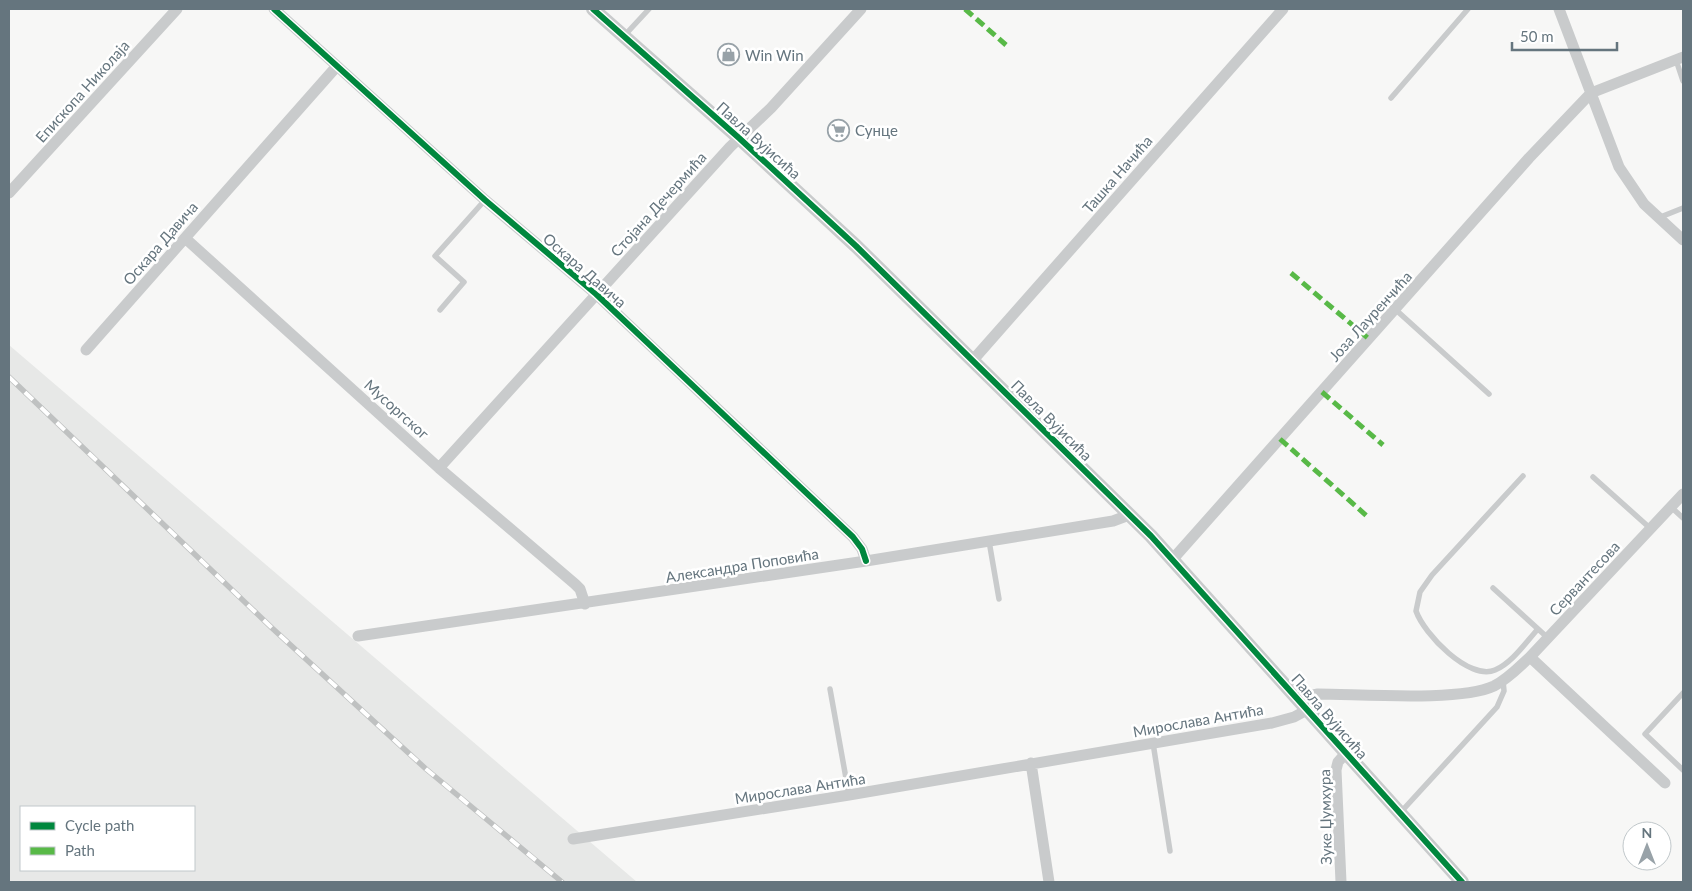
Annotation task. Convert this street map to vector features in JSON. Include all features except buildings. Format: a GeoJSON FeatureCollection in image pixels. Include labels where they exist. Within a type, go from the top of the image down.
{"type":"FeatureCollection","features":[{"type":"Feature","properties":{"kind":"street","name":"Епископа Николаја"},"geometry":{"type":"LineString","coordinates":[[9,193],[177,9]]}},
{"type":"Feature","properties":{"kind":"street","name":"Оскара Давича"},"geometry":{"type":"LineString","coordinates":[[274,9],[485,200],[596,294],[853,537],[862,548],[866,561]]}},
{"type":"Feature","properties":{"kind":"street","name":"Павла Вујисића"},"geometry":{"type":"LineString","coordinates":[[592,9],[739,138],[856,246],[1129,515],[1298,698],[1345,754],[1462,882]]}},
{"type":"Feature","properties":{"kind":"street","name":"Стојана Дечермића"},"geometry":{"type":"LineString","coordinates":[[439,468],[739,138],[771,108],[862,9]]}},
{"type":"Feature","properties":{"kind":"street","name":"Ташка Начића"},"geometry":{"type":"LineString","coordinates":[[973,360],[1284,9]]}},
{"type":"Feature","properties":{"kind":"street"},"geometry":{"type":"LineString","coordinates":[[1559,9],[1619,167],[1636,194],[1658,218],[1683,240]]}},
{"type":"Feature","properties":{"kind":"street"},"geometry":{"type":"LineString","coordinates":[[1591,93],[1679,59]]}},
{"type":"Feature","properties":{"kind":"street","name":"Оскара Давича"},"geometry":{"type":"LineString","coordinates":[[86,350],[337,66]]}},
{"type":"Feature","properties":{"kind":"street","name":"Јоза Лауренчића"},"geometry":{"type":"LineString","coordinates":[[1172,560],[1529,158],[1591,93]]}},
{"type":"Feature","properties":{"kind":"street","name":"Мусоргског"},"geometry":{"type":"LineString","coordinates":[[184,238],[439,468],[580,589],[585,604]]}},
{"type":"Feature","properties":{"kind":"street","name":"Сервантесова"},"geometry":{"type":"LineString","coordinates":[[1298,698],[1318,694],[1461,693],[1492,687],[1504,680],[1530,657],[1683,494]]}},
{"type":"Feature","properties":{"kind":"street","name":"Александра Поповића"},"geometry":{"type":"LineString","coordinates":[[358,636],[585,604],[989,542],[1114,521],[1129,515]]}},
{"type":"Feature","properties":{"kind":"street"},"geometry":{"type":"LineString","coordinates":[[1530,657],[1665,782]]}},
{"type":"Feature","properties":{"kind":"street","name":"Мирослава Антића"},"geometry":{"type":"LineString","coordinates":[[573,839],[849,795],[1153,743],[1284,720],[1308,710]]}},
{"type":"Feature","properties":{"kind":"street","name":"Зуке Џумхура"},"geometry":{"type":"LineString","coordinates":[[1341,882],[1336,770],[1338,762],[1345,754]]}},
{"type":"Feature","properties":{"kind":"street"},"geometry":{"type":"LineString","coordinates":[[1031,763],[1049,882]]}},
{"type":"Feature","properties":{"kind":"lane"},"geometry":{"type":"LineString","coordinates":[[624,36],[649,9]]}},
{"type":"Feature","properties":{"kind":"lane"},"geometry":{"type":"LineString","coordinates":[[1391,98],[1468,9]]}},
{"type":"Feature","properties":{"kind":"lane"},"geometry":{"type":"LineString","coordinates":[[1679,59],[1683,80]]}},
{"type":"Feature","properties":{"kind":"lane"},"geometry":{"type":"LineString","coordinates":[[440,310],[464,282],[435,256],[485,200]]}},
{"type":"Feature","properties":{"kind":"lane"},"geometry":{"type":"LineString","coordinates":[[1658,218],[1683,208]]}},
{"type":"Feature","properties":{"kind":"lane"},"geometry":{"type":"LineString","coordinates":[[1396,310],[1489,394]]}},
{"type":"Feature","properties":{"kind":"lane"},"geometry":{"type":"LineString","coordinates":[[1523,476],[1432,575],[1420,592],[1416,611],[1426,628],[1459,662],[1482,671],[1492,671],[1504,665],[1538,630]]}},
{"type":"Feature","properties":{"kind":"lane"},"geometry":{"type":"LineString","coordinates":[[1593,477],[1651,529]]}},
{"type":"Feature","properties":{"kind":"lane"},"geometry":{"type":"LineString","coordinates":[[1671,508],[1683,518]]}},
{"type":"Feature","properties":{"kind":"lane"},"geometry":{"type":"LineString","coordinates":[[989,542],[999,599]]}},
{"type":"Feature","properties":{"kind":"lane"},"geometry":{"type":"LineString","coordinates":[[1493,588],[1548,638]]}},
{"type":"Feature","properties":{"kind":"lane"},"geometry":{"type":"LineString","coordinates":[[1400,813],[1497,707],[1504,691],[1504,680]]}},
{"type":"Feature","properties":{"kind":"lane"},"geometry":{"type":"LineString","coordinates":[[830,689],[849,795]]}},
{"type":"Feature","properties":{"kind":"lane"},"geometry":{"type":"LineString","coordinates":[[1683,693],[1645,734],[1683,770]]}},
{"type":"Feature","properties":{"kind":"lane"},"geometry":{"type":"LineString","coordinates":[[1153,743],[1170,851]]}},
{"type":"Feature","properties":{"kind":"shaded area"},"geometry":{"type":"Polygon","coordinates":[[[9,345],[637,882],[9,882],[9,345]]]}},
{"type":"Feature","properties":{"kind":"railway"},"geometry":{"type":"LineString","coordinates":[[9,377],[272,628],[426,769],[562,882]]}},
{"type":"Feature","properties":{"kind":"marked path"},"geometry":{"type":"LineString","coordinates":[[965,9],[1006,45]]}},
{"type":"Feature","properties":{"kind":"marked path"},"geometry":{"type":"LineString","coordinates":[[1291,273],[1369,339]]}},
{"type":"Feature","properties":{"kind":"marked path"},"geometry":{"type":"LineString","coordinates":[[1322,392],[1383,445]]}},
{"type":"Feature","properties":{"kind":"marked path"},"geometry":{"type":"LineString","coordinates":[[1280,439],[1368,517]]}},
{"type":"Feature","properties":{"kind":"cycle path"},"geometry":{"type":"LineString","coordinates":[[274,9],[485,200],[596,294],[853,537],[862,549],[866,561]]}},
{"type":"Feature","properties":{"kind":"cycle path"},"geometry":{"type":"LineString","coordinates":[[593,9],[739,138],[856,246],[1151,536],[1462,882]]}},
{"type":"Feature","properties":{"kind":"place","name":"Win Win"},"geometry":{"type":"Point","coordinates":[729,55]}},
{"type":"Feature","properties":{"kind":"place","name":"Сунце"},"geometry":{"type":"Point","coordinates":[839,130]}}]}
